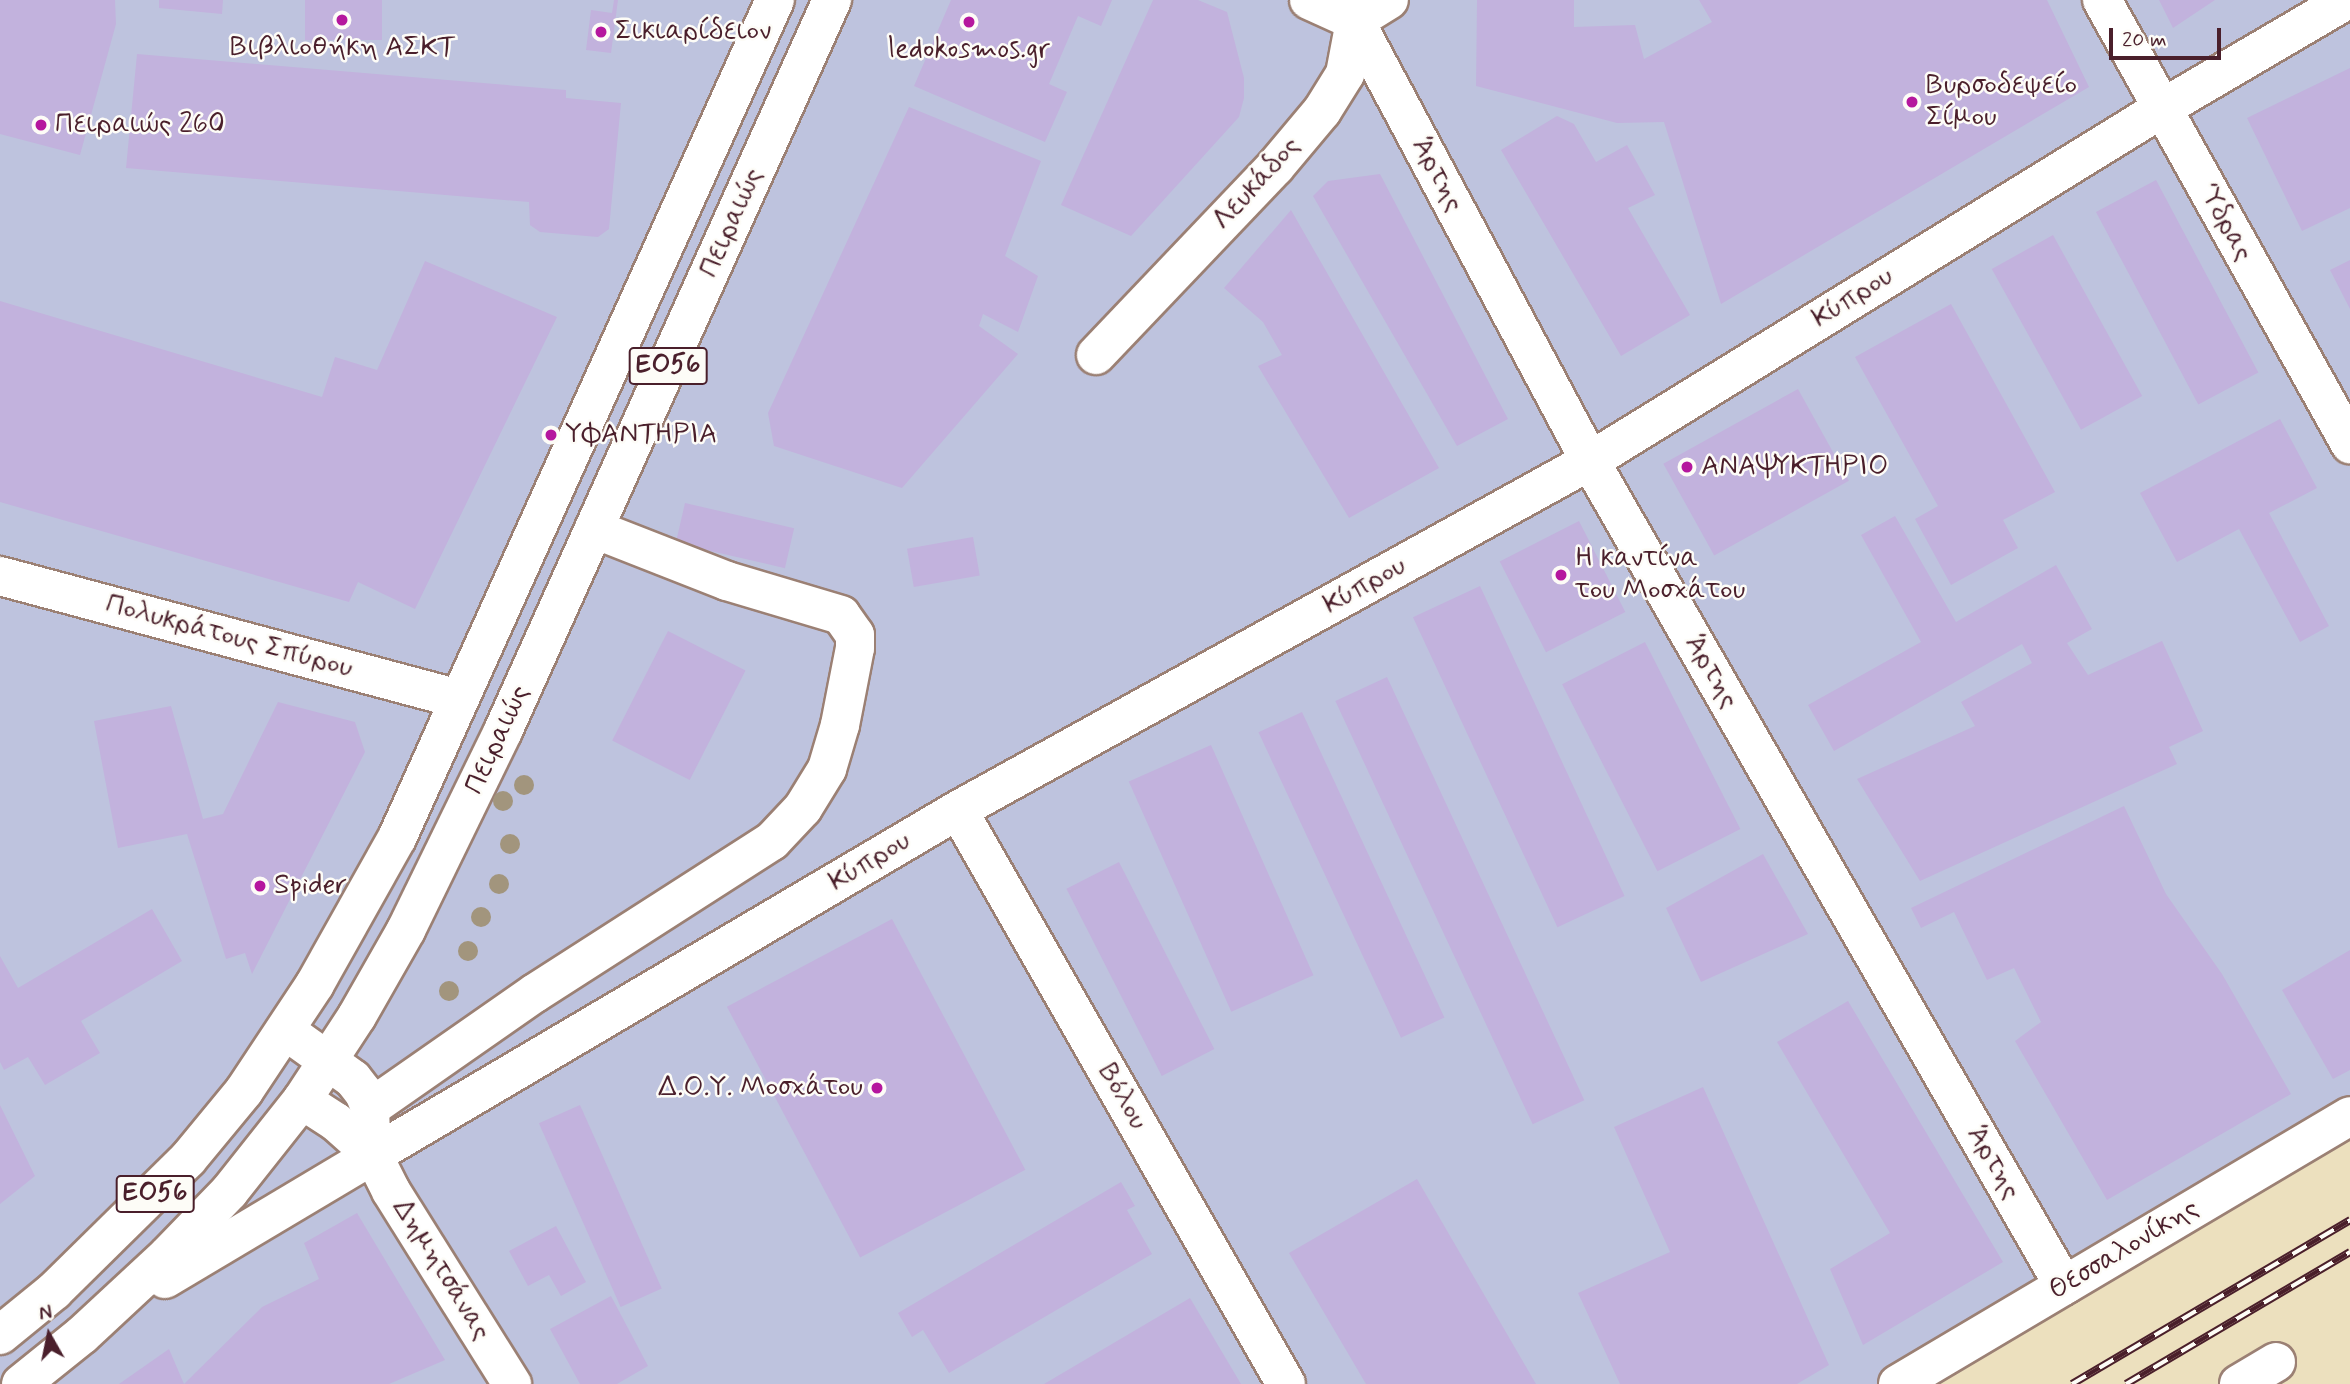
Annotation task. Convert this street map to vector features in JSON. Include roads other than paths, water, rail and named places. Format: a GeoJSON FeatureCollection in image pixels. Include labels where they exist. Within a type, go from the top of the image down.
{"type":"FeatureCollection","features":[{"type":"Feature","properties":{"kind":"street","name":"Πειραιώς"},"geometry":{"type":"LineString","coordinates":[[0,1335],[54,1291],[188,1159],[244,1091],[286,1031],[397,838],[775,0]]}},
{"type":"Feature","properties":{"kind":"street","name":"Πειραιώς"},"geometry":{"type":"LineString","coordinates":[[21,1384],[82,1335],[168,1255],[229,1192],[302,1100],[357,1016],[424,894],[503,731],[832,0]]}},
{"type":"Feature","properties":{"kind":"street"},"geometry":{"type":"LineString","coordinates":[[1309,0],[1356,21],[1389,0]]}},
{"type":"Feature","properties":{"kind":"street","name":"Ύδρας"},"geometry":{"type":"LineString","coordinates":[[2102,0],[2350,444]]}},
{"type":"Feature","properties":{"kind":"street","name":"Κύπρου"},"geometry":{"type":"LineString","coordinates":[[82,1335],[217,1246],[958,810],[1590,461],[2161,109],[2347,0]]}},
{"type":"Feature","properties":{"kind":"street","name":"Λευκάδος"},"geometry":{"type":"LineString","coordinates":[[1096,355],[1266,176],[1322,111],[1345,74],[1356,21]]}},
{"type":"Feature","properties":{"kind":"street","name":"Άρτης"},"geometry":{"type":"LineString","coordinates":[[1356,21],[1590,461],[2064,1286]]}},
{"type":"Feature","properties":{"kind":"street"},"geometry":{"type":"LineString","coordinates":[[370,1108],[535,993],[772,841],[803,808],[827,769],[840,725],[855,648],[855,635],[841,615],[727,581],[594,529]]}},
{"type":"Feature","properties":{"kind":"street","name":"Πολυκράτους Σπύρου"},"geometry":{"type":"LineString","coordinates":[[0,576],[458,699]]}},
{"type":"Feature","properties":{"kind":"street","name":"Βόλου"},"geometry":{"type":"LineString","coordinates":[[958,810],[1286,1384]]}},
{"type":"Feature","properties":{"kind":"street","name":"Δημητσάνας"},"geometry":{"type":"LineString","coordinates":[[286,1031],[353,1079],[365,1093],[370,1108],[373,1155]]}},
{"type":"Feature","properties":{"kind":"street","name":"Δημητσάνας"},"geometry":{"type":"LineString","coordinates":[[302,1100],[337,1122],[373,1155],[391,1191],[512,1384]]}},
{"type":"Feature","properties":{"kind":"street","name":"Θεσσαλονίκης"},"geometry":{"type":"LineString","coordinates":[[1898,1384],[2350,1116]]}},
{"type":"Feature","properties":{"kind":"street"},"geometry":{"type":"LineString","coordinates":[[2239,1384],[2276,1362]]}},
{"type":"Feature","properties":{"kind":"railway"},"geometry":{"type":"LineString","coordinates":[[2072,1384],[2350,1220]]}},
{"type":"Feature","properties":{"kind":"railway"},"geometry":{"type":"LineString","coordinates":[[2126,1384],[2350,1252]]}},
{"type":"Feature","properties":{"kind":"place","name":"Βιβλιοθήκη ΑΣΚΤ"},"geometry":{"type":"Point","coordinates":[342,20]}},
{"type":"Feature","properties":{"kind":"place","name":"ledokosmos.gr"},"geometry":{"type":"Point","coordinates":[969,22]}},
{"type":"Feature","properties":{"kind":"place","name":"Σικιαρίδειον"},"geometry":{"type":"Point","coordinates":[601,32]}},
{"type":"Feature","properties":{"kind":"place","name":"Βυρσοδεψείο Σίμου"},"geometry":{"type":"Point","coordinates":[1912,102]}},
{"type":"Feature","properties":{"kind":"place","name":"Πειραιώς 260"},"geometry":{"type":"Point","coordinates":[41,125]}},
{"type":"Feature","properties":{"kind":"place","name":"ΥΦΑΝΤΗΡΙΑ"},"geometry":{"type":"Point","coordinates":[551,435]}},
{"type":"Feature","properties":{"kind":"place","name":"ΑΝΑΨΥΚΤΗΡΙΟ"},"geometry":{"type":"Point","coordinates":[1687,467]}},
{"type":"Feature","properties":{"kind":"place","name":"Η καντίνα του Μοσχάτου"},"geometry":{"type":"Point","coordinates":[1561,575]}},
{"type":"Feature","properties":{"kind":"place","name":"Spider"},"geometry":{"type":"Point","coordinates":[260,886]}},
{"type":"Feature","properties":{"kind":"place","name":"Δ.Ο.Υ. Μοσχάτου"},"geometry":{"type":"Point","coordinates":[877,1088]}}]}
